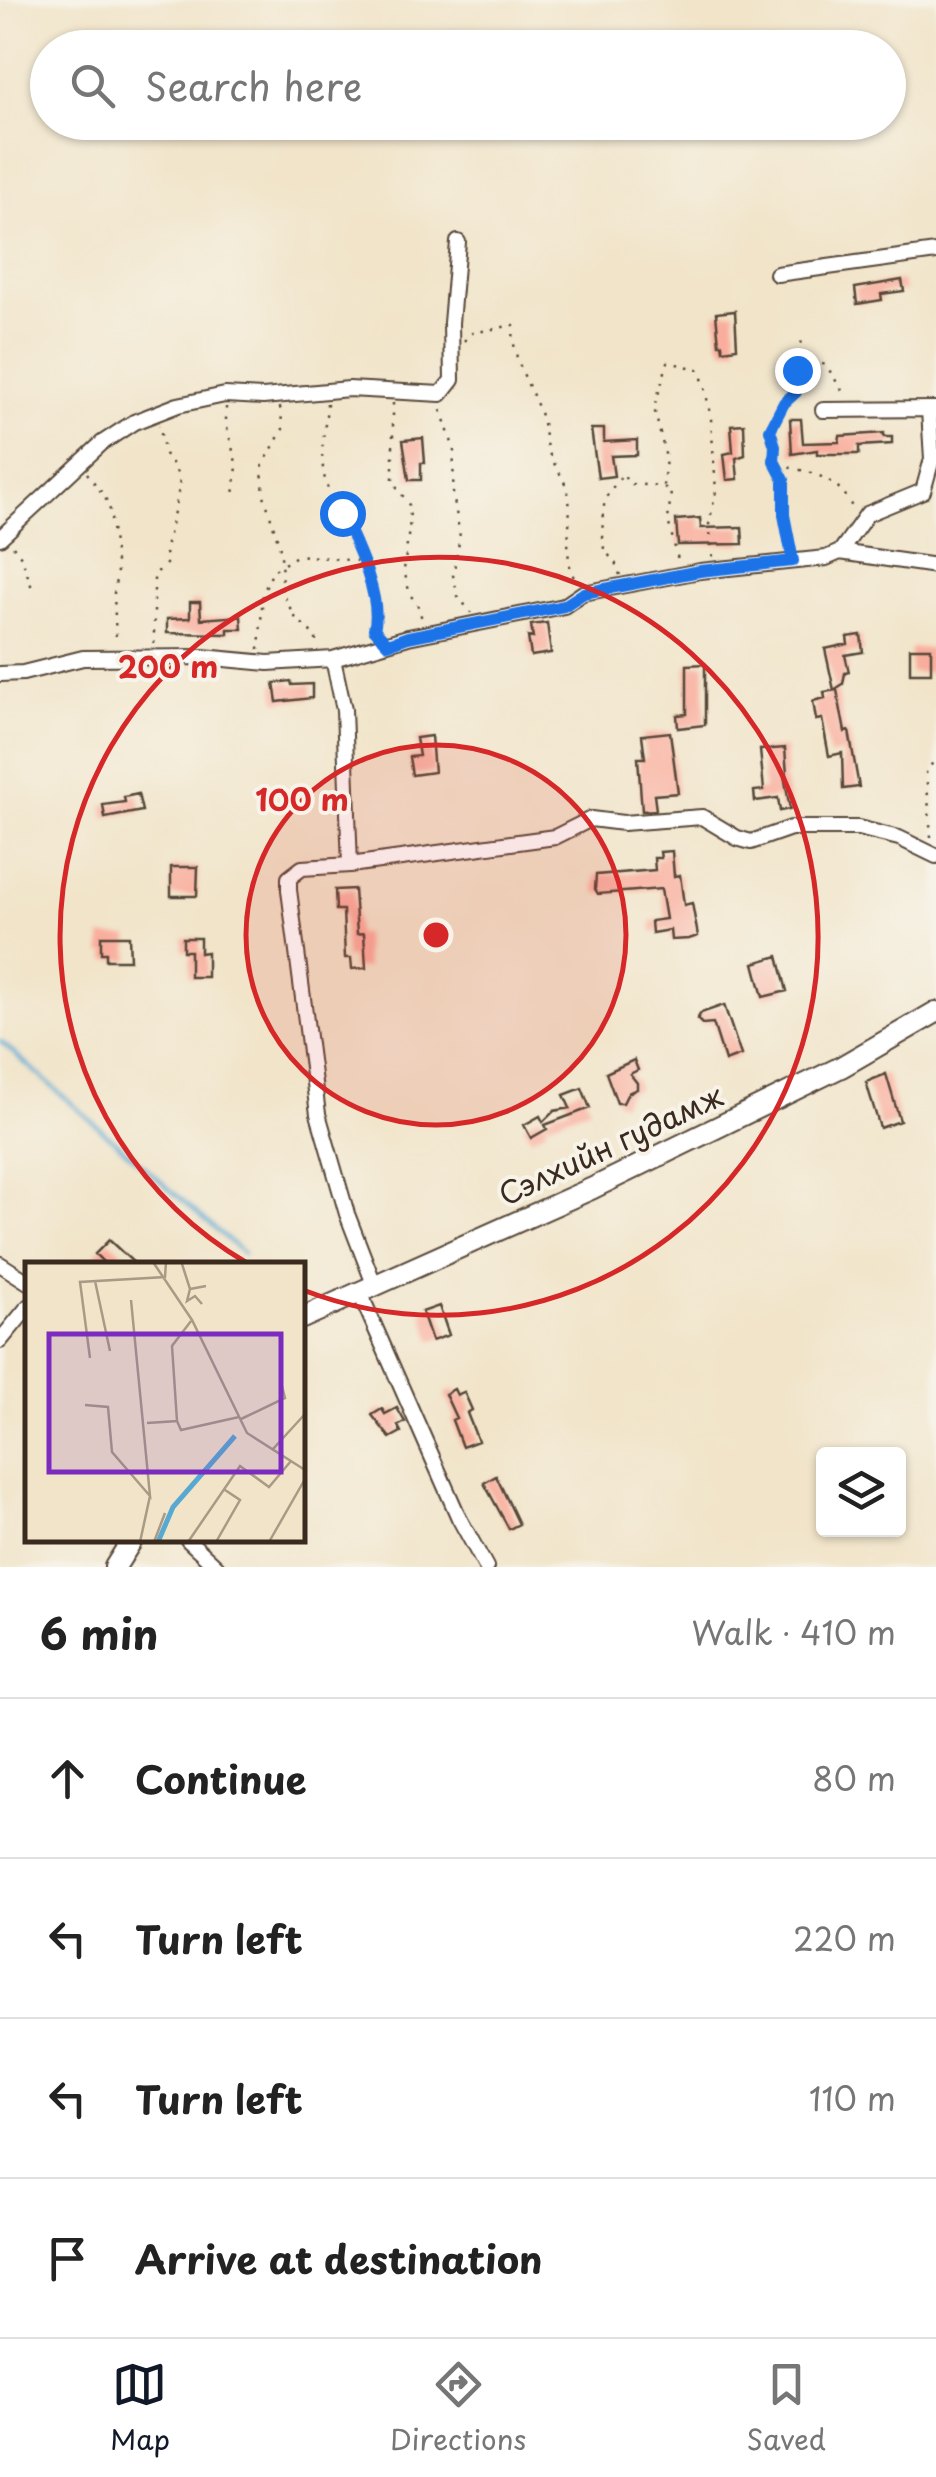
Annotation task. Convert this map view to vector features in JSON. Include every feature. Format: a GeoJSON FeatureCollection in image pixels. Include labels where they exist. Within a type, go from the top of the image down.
{"type":"FeatureCollection","features":[{"type":"Feature","properties":{"kind":"main road","name":"Сэлхийн гудамж"},"geometry":{"type":"LineString","coordinates":[[305,1317],[593,1188],[842,1067],[936,1012]]}},
{"type":"Feature","properties":{"kind":"main road"},"geometry":{"type":"LineString","coordinates":[[115,1567],[131,1542]]}},
{"type":"Feature","properties":{"kind":"street"},"geometry":{"type":"LineString","coordinates":[[4,534],[102,442],[134,422],[156,414],[226,395],[277,396],[326,391],[441,394],[452,380],[451,323],[458,242]]}},
{"type":"Feature","properties":{"kind":"street"},"geometry":{"type":"LineString","coordinates":[[777,274],[936,252]]}},
{"type":"Feature","properties":{"kind":"street"},"geometry":{"type":"LineString","coordinates":[[823,410],[932,410],[932,459],[923,491],[879,508],[857,526],[840,552]]}},
{"type":"Feature","properties":{"kind":"street"},"geometry":{"type":"LineString","coordinates":[[0,674],[23,673],[83,658],[326,660],[426,633],[564,606],[584,593],[683,574],[826,558],[840,552],[936,566]]}},
{"type":"Feature","properties":{"kind":"street"},"geometry":{"type":"LineString","coordinates":[[326,660],[344,710],[350,866]]}},
{"type":"Feature","properties":{"kind":"street"},"geometry":{"type":"LineString","coordinates":[[486,1567],[459,1518],[366,1288],[318,1114],[289,878],[302,868],[350,866],[554,836],[591,820],[622,823],[702,817],[751,842],[791,828],[858,828],[899,838],[934,855]]}},
{"type":"Feature","properties":{"kind":"street"},"geometry":{"type":"LineString","coordinates":[[0,1264],[25,1280]]}},
{"type":"Feature","properties":{"kind":"street"},"geometry":{"type":"LineString","coordinates":[[0,1341],[25,1311]]}},
{"type":"Feature","properties":{"kind":"street"},"geometry":{"type":"LineString","coordinates":[[190,1542],[216,1567]]}},
{"type":"Feature","properties":{"kind":"path"},"geometry":{"type":"LineString","coordinates":[[453,350],[472,333],[514,325],[511,346],[523,368],[542,419],[548,451],[568,494],[566,540],[573,577],[584,593]]}},
{"type":"Feature","properties":{"kind":"path"},"geometry":{"type":"LineString","coordinates":[[793,561],[784,515],[784,480],[770,430],[784,403],[796,392],[803,334]]}},
{"type":"Feature","properties":{"kind":"path"},"geometry":{"type":"LineString","coordinates":[[799,358],[826,365],[840,383],[850,410]]}},
{"type":"Feature","properties":{"kind":"path"},"geometry":{"type":"LineString","coordinates":[[663,486],[666,458],[654,408],[668,362],[698,370],[704,383],[716,491],[710,524],[712,570]]}},
{"type":"Feature","properties":{"kind":"path"},"geometry":{"type":"LineString","coordinates":[[326,391],[324,476],[362,560],[378,615],[374,629],[388,644]]}},
{"type":"Feature","properties":{"kind":"path"},"geometry":{"type":"LineString","coordinates":[[392,391],[393,481],[409,504],[404,570],[426,633]]}},
{"type":"Feature","properties":{"kind":"path"},"geometry":{"type":"LineString","coordinates":[[441,394],[441,414],[454,449],[453,493],[460,537],[453,574],[458,596],[468,604],[476,623]]}},
{"type":"Feature","properties":{"kind":"path"},"geometry":{"type":"LineString","coordinates":[[226,395],[226,424],[237,466],[234,497]]}},
{"type":"Feature","properties":{"kind":"path"},"geometry":{"type":"LineString","coordinates":[[277,396],[283,429],[262,468],[264,495],[280,546],[282,593],[294,617],[316,636],[326,660]]}},
{"type":"Feature","properties":{"kind":"path"},"geometry":{"type":"LineString","coordinates":[[156,414],[165,454],[176,468],[180,484],[165,553],[167,563],[154,576],[156,657]]}},
{"type":"Feature","properties":{"kind":"path"},"geometry":{"type":"LineString","coordinates":[[80,465],[106,497],[110,510],[117,571],[114,594],[118,657]]}},
{"type":"Feature","properties":{"kind":"path"},"geometry":{"type":"LineString","coordinates":[[777,466],[819,476],[842,489],[857,526]]}},
{"type":"Feature","properties":{"kind":"path"},"geometry":{"type":"LineString","coordinates":[[624,586],[615,562],[604,550],[602,526],[608,494],[618,485],[622,474],[630,484],[663,486],[671,492],[668,520],[683,574]]}},
{"type":"Feature","properties":{"kind":"path"},"geometry":{"type":"LineString","coordinates":[[4,534],[22,558],[32,588]]}},
{"type":"Feature","properties":{"kind":"path"},"geometry":{"type":"LineString","coordinates":[[258,661],[263,593],[274,572],[298,555],[362,560]]}},
{"type":"Feature","properties":{"kind":"path"},"geometry":{"type":"LineString","coordinates":[[934,855],[926,771],[936,759]]}},
{"type":"Feature","properties":{"kind":"building"},"geometry":{"type":"Polygon","coordinates":[[[902,280],[904,291],[881,294],[882,300],[857,304],[855,288],[902,280]]]}},
{"type":"Feature","properties":{"kind":"building"},"geometry":{"type":"Polygon","coordinates":[[[735,311],[737,348],[723,350],[716,313],[735,311]]]}},
{"type":"Feature","properties":{"kind":"building"},"geometry":{"type":"Polygon","coordinates":[[[790,419],[801,419],[803,443],[839,442],[840,436],[884,433],[884,437],[892,437],[892,444],[859,446],[859,454],[817,454],[817,450],[792,454],[790,419]]]}},
{"type":"Feature","properties":{"kind":"building"},"geometry":{"type":"Polygon","coordinates":[[[744,424],[745,455],[736,458],[738,479],[727,480],[724,454],[733,452],[731,425],[744,424]]]}},
{"type":"Feature","properties":{"kind":"building"},"geometry":{"type":"Polygon","coordinates":[[[591,429],[604,429],[604,442],[637,440],[637,455],[611,456],[614,476],[598,478],[591,429]]]}},
{"type":"Feature","properties":{"kind":"building"},"geometry":{"type":"Polygon","coordinates":[[[423,438],[425,463],[421,463],[421,480],[409,480],[403,440],[423,438]]]}},
{"type":"Feature","properties":{"kind":"building"},"geometry":{"type":"Polygon","coordinates":[[[700,518],[701,528],[742,527],[743,544],[678,545],[676,520],[700,518]]]}},
{"type":"Feature","properties":{"kind":"building"},"geometry":{"type":"Polygon","coordinates":[[[190,602],[200,602],[201,619],[241,616],[242,629],[228,629],[228,634],[167,633],[167,619],[190,618],[190,602]]]}},
{"type":"Feature","properties":{"kind":"building"},"geometry":{"type":"Polygon","coordinates":[[[547,623],[551,653],[531,656],[531,625],[547,623]]]}},
{"type":"Feature","properties":{"kind":"building"},"geometry":{"type":"Polygon","coordinates":[[[861,635],[863,652],[845,655],[849,672],[845,673],[843,684],[834,690],[825,649],[848,644],[847,637],[861,635]]]}},
{"type":"Feature","properties":{"kind":"building"},"geometry":{"type":"Polygon","coordinates":[[[910,648],[931,648],[931,673],[910,673],[910,648]]]}},
{"type":"Feature","properties":{"kind":"building"},"geometry":{"type":"Polygon","coordinates":[[[705,664],[705,725],[678,728],[677,715],[687,714],[687,665],[705,664]]]}},
{"type":"Feature","properties":{"kind":"building"},"geometry":{"type":"Polygon","coordinates":[[[291,681],[292,685],[312,684],[312,698],[277,702],[274,683],[291,681]]]}},
{"type":"Feature","properties":{"kind":"building"},"geometry":{"type":"Polygon","coordinates":[[[837,690],[859,787],[843,789],[842,753],[829,756],[822,719],[816,720],[813,701],[825,698],[824,692],[837,690]]]}},
{"type":"Feature","properties":{"kind":"building"},"geometry":{"type":"Polygon","coordinates":[[[670,732],[678,793],[654,795],[656,810],[642,811],[638,758],[645,758],[642,735],[670,732]]]}},
{"type":"Feature","properties":{"kind":"building"},"geometry":{"type":"Polygon","coordinates":[[[431,736],[434,772],[412,775],[409,757],[419,756],[416,738],[431,736]]]}},
{"type":"Feature","properties":{"kind":"building"},"geometry":{"type":"Polygon","coordinates":[[[785,748],[784,775],[790,809],[780,811],[778,798],[755,801],[754,791],[764,790],[760,750],[785,748]]]}},
{"type":"Feature","properties":{"kind":"building"},"geometry":{"type":"Polygon","coordinates":[[[138,794],[142,811],[105,818],[103,805],[125,802],[124,797],[138,794]]]}},
{"type":"Feature","properties":{"kind":"building"},"geometry":{"type":"Polygon","coordinates":[[[672,851],[674,876],[680,875],[684,905],[692,903],[698,936],[689,939],[671,940],[670,930],[652,933],[651,921],[666,919],[661,889],[598,894],[595,889],[596,875],[655,870],[654,858],[661,858],[660,852],[672,851]]]}},
{"type":"Feature","properties":{"kind":"building"},"geometry":{"type":"Polygon","coordinates":[[[171,867],[198,867],[197,896],[171,896],[171,867]]]}},
{"type":"Feature","properties":{"kind":"building"},"geometry":{"type":"Polygon","coordinates":[[[354,889],[357,934],[364,933],[366,968],[352,969],[351,958],[345,958],[343,910],[336,910],[335,890],[354,889]]]}},
{"type":"Feature","properties":{"kind":"building"},"geometry":{"type":"Polygon","coordinates":[[[101,936],[129,936],[130,960],[106,960],[106,953],[101,953],[101,936]]]}},
{"type":"Feature","properties":{"kind":"building"},"geometry":{"type":"Polygon","coordinates":[[[183,938],[200,938],[200,953],[207,952],[207,977],[190,977],[190,951],[183,951],[183,938]]]}},
{"type":"Feature","properties":{"kind":"building"},"geometry":{"type":"Polygon","coordinates":[[[778,956],[787,991],[763,997],[754,963],[778,956]]]}},
{"type":"Feature","properties":{"kind":"building"},"geometry":{"type":"Polygon","coordinates":[[[724,1005],[741,1055],[725,1061],[713,1023],[702,1024],[697,1019],[701,1013],[724,1005]]]}},
{"type":"Feature","properties":{"kind":"building"},"geometry":{"type":"Polygon","coordinates":[[[634,1060],[638,1070],[630,1074],[637,1089],[628,1093],[623,1103],[617,1103],[606,1073],[634,1060]]]}},
{"type":"Feature","properties":{"kind":"building"},"geometry":{"type":"Polygon","coordinates":[[[886,1074],[900,1121],[880,1128],[866,1082],[886,1074]]]}},
{"type":"Feature","properties":{"kind":"building"},"geometry":{"type":"Polygon","coordinates":[[[582,1088],[590,1108],[545,1125],[547,1129],[531,1138],[524,1125],[540,1116],[543,1122],[554,1111],[570,1108],[564,1095],[582,1088]]]}},
{"type":"Feature","properties":{"kind":"building"},"geometry":{"type":"Polygon","coordinates":[[[109,1240],[133,1262],[103,1262],[95,1254],[109,1240]]]}},
{"type":"Feature","properties":{"kind":"building"},"geometry":{"type":"Polygon","coordinates":[[[439,1306],[449,1335],[432,1341],[422,1312],[439,1306]]]}},
{"type":"Feature","properties":{"kind":"building"},"geometry":{"type":"Polygon","coordinates":[[[454,1389],[457,1395],[464,1392],[478,1441],[462,1447],[452,1420],[456,1418],[445,1394],[454,1389]]]}},
{"type":"Feature","properties":{"kind":"building"},"geometry":{"type":"Polygon","coordinates":[[[397,1408],[405,1422],[398,1426],[401,1432],[390,1438],[372,1415],[382,1409],[385,1414],[397,1408]]]}},
{"type":"Feature","properties":{"kind":"building"},"geometry":{"type":"Polygon","coordinates":[[[496,1476],[519,1524],[509,1529],[484,1483],[496,1476]]]}},
{"type":"Feature","properties":{"kind":"waterway"},"geometry":{"type":"LineString","coordinates":[[0,1041],[244,1254]]}},
{"type":"Feature","properties":{"kind":"route"},"geometry":{"type":"LineString","coordinates":[[342,513],[375,600],[378,615],[374,629],[388,644],[564,606],[584,593],[700,571],[793,561],[784,515],[784,480],[774,461],[770,430],[784,403],[796,392],[797,370]]}}]}
